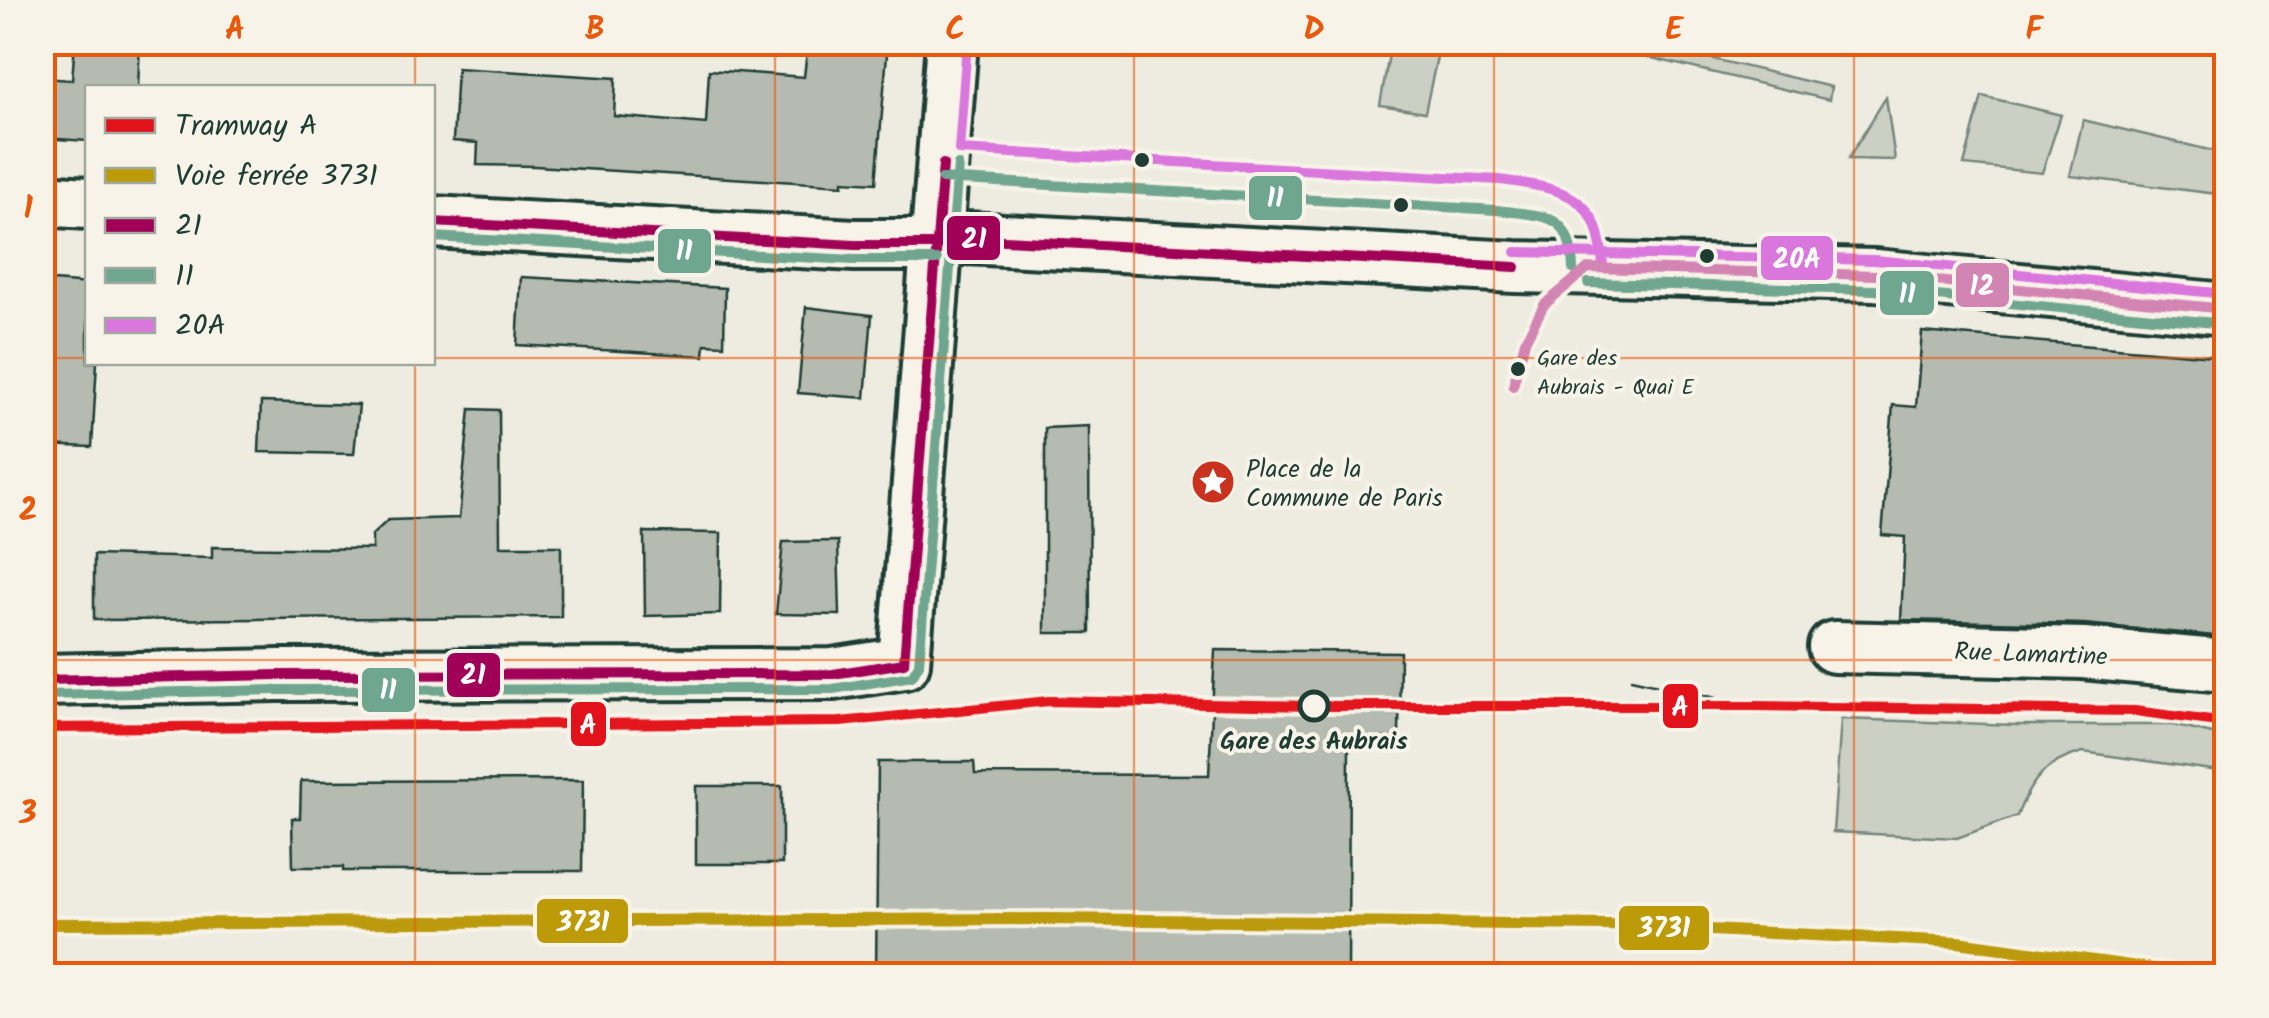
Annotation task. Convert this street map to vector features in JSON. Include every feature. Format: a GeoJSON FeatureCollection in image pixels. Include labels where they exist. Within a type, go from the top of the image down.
{"type":"FeatureCollection","features":[{"type":"Feature","properties":{"kind":"street"},"geometry":{"type":"LineString","coordinates":[[42,680],[278,675],[833,674],[904,662],[952,42]]}},
{"type":"Feature","properties":{"kind":"street"},"geometry":{"type":"LineString","coordinates":[[42,200],[85,203]]}},
{"type":"Feature","properties":{"kind":"street"},"geometry":{"type":"LineString","coordinates":[[435,222],[856,245],[937,245],[966,238],[1516,267],[1875,275],[2226,309]]}},
{"type":"Feature","properties":{"kind":"street","name":"Rue Lamartine"},"geometry":{"type":"LineString","coordinates":[[1834,647],[2082,653],[2226,666]]}},
{"type":"Feature","properties":{"kind":"shaded area"},"geometry":{"type":"Polygon","coordinates":[[[1391,43],[1440,43],[1425,112],[1380,105],[1391,43]]]}},
{"type":"Feature","properties":{"kind":"shaded area"},"geometry":{"type":"Polygon","coordinates":[[[1588,43],[1646,43],[1831,87],[1829,100],[1588,43]]]}},
{"type":"Feature","properties":{"kind":"shaded area"},"geometry":{"type":"Polygon","coordinates":[[[1982,96],[2061,115],[2042,173],[1964,165],[1982,96]]]}},
{"type":"Feature","properties":{"kind":"shaded area"},"geometry":{"type":"Polygon","coordinates":[[[1886,97],[1895,160],[1848,159],[1886,97]]]}},
{"type":"Feature","properties":{"kind":"shaded area"},"geometry":{"type":"Polygon","coordinates":[[[2083,120],[2226,154],[2226,195],[2070,176],[2083,120]]]}},
{"type":"Feature","properties":{"kind":"shaded area"},"geometry":{"type":"Polygon","coordinates":[[[1841,719],[2172,725],[2226,737],[2226,772],[2083,752],[2058,762],[2041,775],[2017,816],[1957,838],[1833,832],[1841,719]]]}},
{"type":"Feature","properties":{"kind":"building"},"geometry":{"type":"Polygon","coordinates":[[[75,42],[140,42],[138,85],[85,85],[85,141],[42,138],[42,78],[72,80],[75,42]]]}},
{"type":"Feature","properties":{"kind":"building"},"geometry":{"type":"Polygon","coordinates":[[[808,42],[888,42],[876,183],[843,181],[843,185],[477,165],[478,143],[453,141],[457,68],[616,78],[614,116],[706,124],[709,70],[804,77],[808,42]]]}},
{"type":"Feature","properties":{"kind":"building"},"geometry":{"type":"Polygon","coordinates":[[[521,277],[725,288],[724,345],[705,344],[704,356],[517,345],[521,277]]]}},
{"type":"Feature","properties":{"kind":"building"},"geometry":{"type":"Polygon","coordinates":[[[42,280],[85,284],[85,365],[97,365],[92,447],[42,445],[42,280]]]}},
{"type":"Feature","properties":{"kind":"building"},"geometry":{"type":"Polygon","coordinates":[[[806,307],[872,315],[865,398],[798,393],[806,307]]]}},
{"type":"Feature","properties":{"kind":"building"},"geometry":{"type":"Polygon","coordinates":[[[1922,332],[2226,357],[2226,637],[2084,624],[1901,620],[1905,537],[1882,535],[1893,405],[1916,407],[1922,332]]]}},
{"type":"Feature","properties":{"kind":"building"},"geometry":{"type":"Polygon","coordinates":[[[261,402],[359,405],[354,454],[259,452],[261,402]]]}},
{"type":"Feature","properties":{"kind":"building"},"geometry":{"type":"Polygon","coordinates":[[[470,409],[499,410],[500,546],[561,546],[561,617],[94,620],[94,555],[212,558],[212,547],[372,549],[372,535],[388,520],[459,518],[470,409]]]}},
{"type":"Feature","properties":{"kind":"building"},"geometry":{"type":"Polygon","coordinates":[[[1089,426],[1090,633],[1045,633],[1045,428],[1089,426]]]}},
{"type":"Feature","properties":{"kind":"building"},"geometry":{"type":"Polygon","coordinates":[[[644,532],[721,533],[720,614],[645,616],[644,532]]]}},
{"type":"Feature","properties":{"kind":"building"},"geometry":{"type":"Polygon","coordinates":[[[838,541],[840,615],[776,614],[783,542],[838,541]]]}},
{"type":"Feature","properties":{"kind":"building"},"geometry":{"type":"Polygon","coordinates":[[[1215,650],[1400,652],[1399,738],[1349,738],[1348,976],[876,976],[878,762],[974,762],[975,774],[1209,775],[1215,650]]]}},
{"type":"Feature","properties":{"kind":"building"},"geometry":{"type":"Polygon","coordinates":[[[583,780],[582,871],[343,871],[343,867],[293,867],[292,818],[300,818],[301,781],[583,780]]]}},
{"type":"Feature","properties":{"kind":"building"},"geometry":{"type":"Polygon","coordinates":[[[696,786],[782,786],[782,864],[696,864],[696,786]]]}},
{"type":"Feature","properties":{"kind":"tram line"},"geometry":{"type":"LineString","coordinates":[[1631,679],[1752,706]]}},
{"type":"Feature","properties":{"kind":"tram line","name":"A"},"geometry":{"type":"LineString","coordinates":[[42,728],[840,722],[1049,701],[2135,711],[2226,723]]}},
{"type":"Feature","properties":{"kind":"rail line","name":"3731"},"geometry":{"type":"LineString","coordinates":[[42,924],[1047,919],[1608,925],[1958,942],[2202,976]]}},
{"type":"Feature","properties":{"kind":"transit line","name":"20A"},"geometry":{"type":"LineString","coordinates":[[967,43],[959,150],[1523,183],[1560,192],[1586,209],[1595,223],[1603,267]]}},
{"type":"Feature","properties":{"kind":"transit line","name":"21"},"geometry":{"type":"LineString","coordinates":[[904,663],[943,164]]}},
{"type":"Feature","properties":{"kind":"transit line","name":"11"},"geometry":{"type":"LineString","coordinates":[[42,695],[278,690],[833,689],[912,676],[919,664],[958,165]]}},
{"type":"Feature","properties":{"kind":"transit line","name":"11"},"geometry":{"type":"LineString","coordinates":[[942,179],[1529,214],[1553,220],[1561,227],[1567,236],[1573,269]]}},
{"type":"Feature","properties":{"kind":"transit line","name":"21"},"geometry":{"type":"LineString","coordinates":[[435,222],[855,245],[937,245],[966,238],[1516,267]]}},
{"type":"Feature","properties":{"kind":"transit line","name":"11"},"geometry":{"type":"LineString","coordinates":[[435,237],[854,260],[937,260]]}},
{"type":"Feature","properties":{"kind":"transit line","name":"20A"},"geometry":{"type":"LineString","coordinates":[[1516,252],[1875,260],[2226,294]]}},
{"type":"Feature","properties":{"kind":"transit line","name":"12"},"geometry":{"type":"LineString","coordinates":[[1588,268],[1875,275],[2226,309]]}},
{"type":"Feature","properties":{"kind":"transit line","name":"12"},"geometry":{"type":"LineString","coordinates":[[1513,386],[1525,341],[1544,305],[1588,268]]}},
{"type":"Feature","properties":{"kind":"transit line","name":"11"},"geometry":{"type":"LineString","coordinates":[[1588,283],[1874,290],[2225,324]]}},
{"type":"Feature","properties":{"kind":"transit line","name":"21"},"geometry":{"type":"LineString","coordinates":[[42,680],[278,675],[833,674],[904,663]]}},
{"type":"Feature","properties":{"kind":"place","name":"Gare des Aubrais - Quai E"},"geometry":{"type":"Point","coordinates":[1518,369]}},
{"type":"Feature","properties":{"kind":"place","name":"Place de la Commune de Paris"},"geometry":{"type":"Point","coordinates":[1213,482]}},
{"type":"Feature","properties":{"kind":"place","name":"Gare des Aubrais"},"geometry":{"type":"Point","coordinates":[1314,706]}}]}
